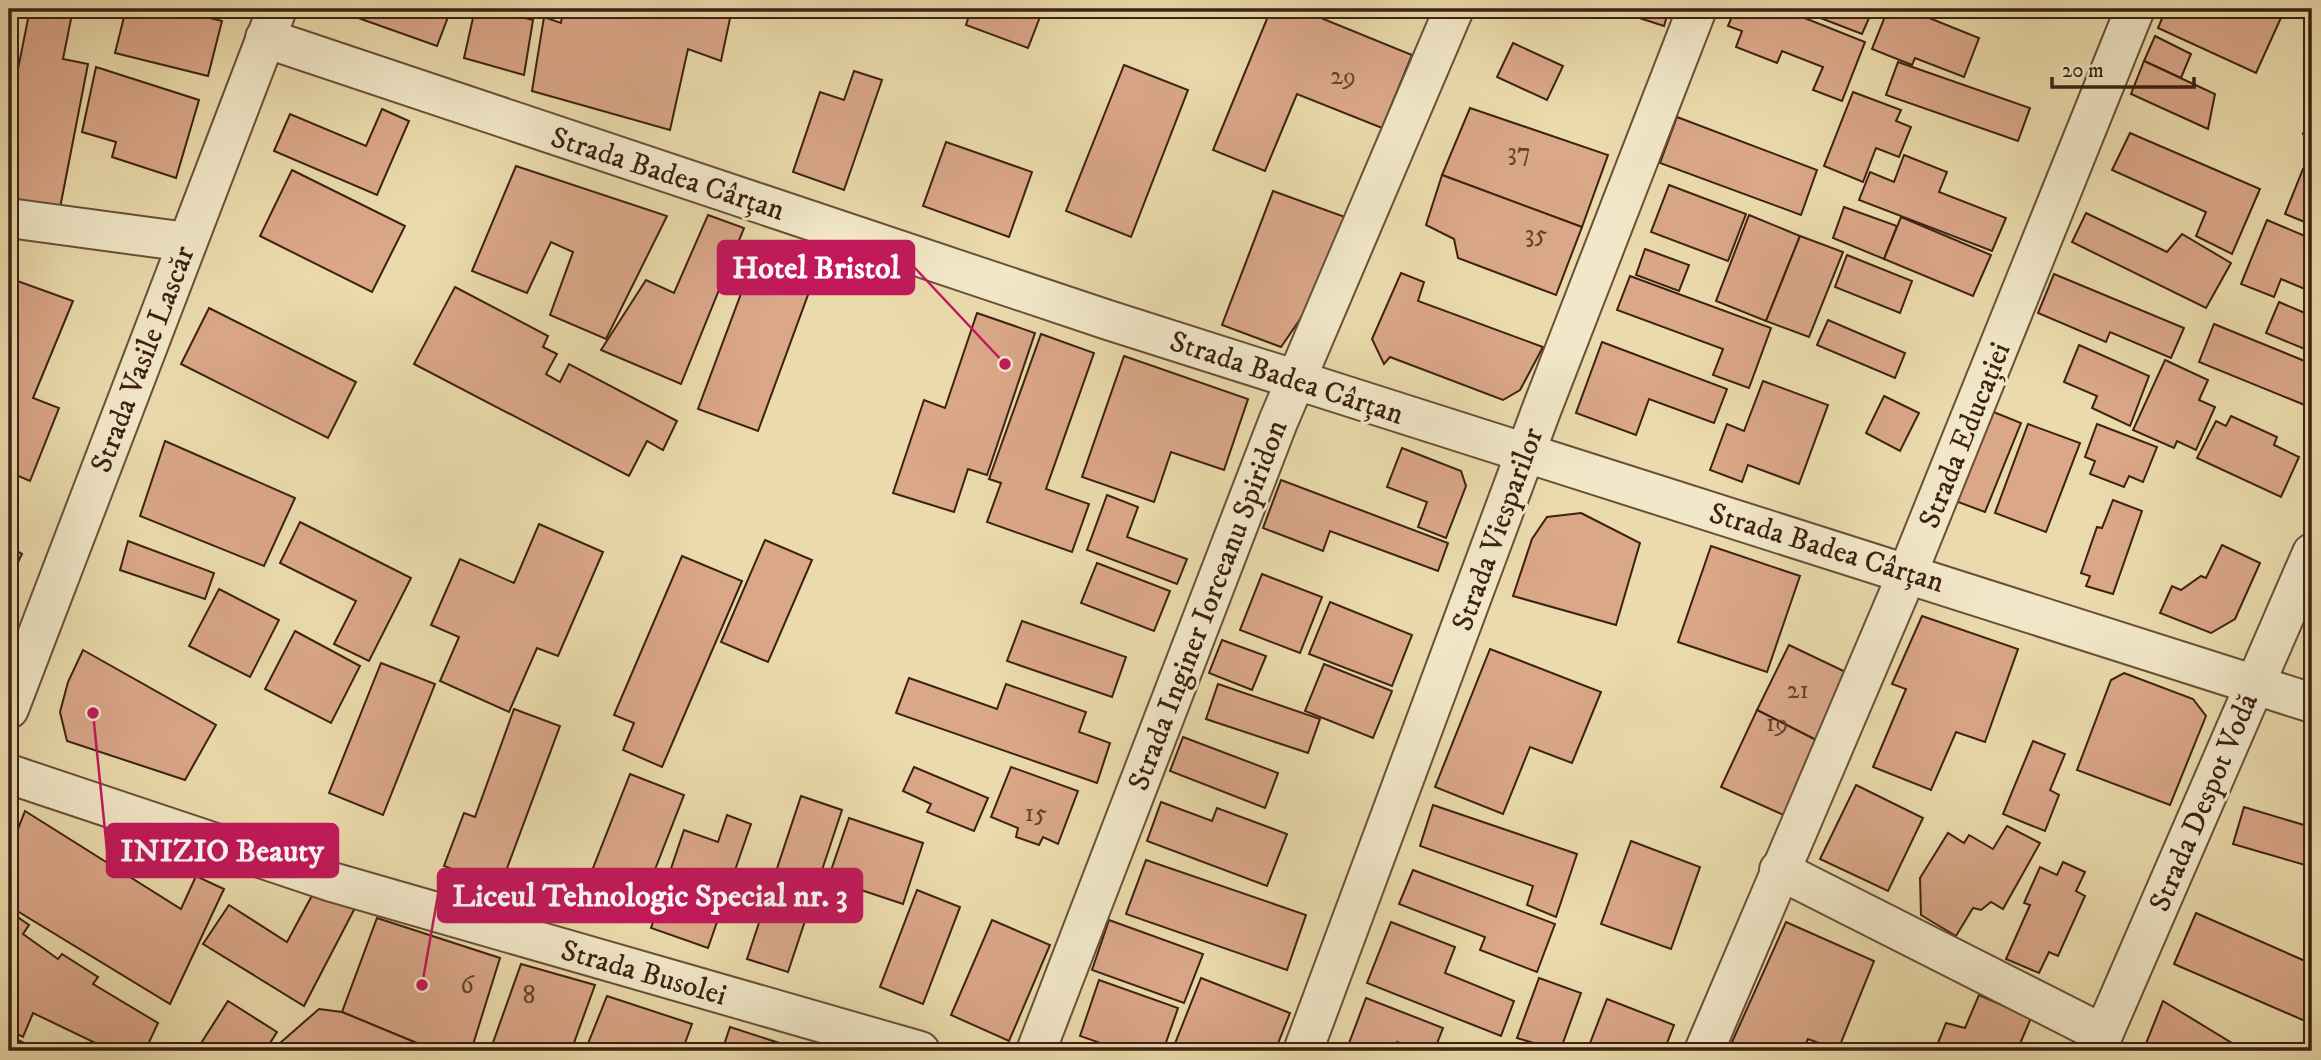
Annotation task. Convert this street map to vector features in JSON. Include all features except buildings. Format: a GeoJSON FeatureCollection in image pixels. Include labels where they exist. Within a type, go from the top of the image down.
{"type":"FeatureCollection","features":[{"type":"Feature","properties":{"kind":"street","name":"Strada Inginer Iorceanu Spiridon"},"geometry":{"type":"LineString","coordinates":[[1036,1051],[1295,380],[1454,9]]}},
{"type":"Feature","properties":{"kind":"street","name":"Strada Viesparilor"},"geometry":{"type":"LineString","coordinates":[[1303,1051],[1526,452],[1697,9]]}},
{"type":"Feature","properties":{"kind":"street","name":"Strada Educației"},"geometry":{"type":"LineString","coordinates":[[1704,1051],[1908,572],[2135,9]]}},
{"type":"Feature","properties":{"kind":"street","name":"Strada Badea Cârțan"},"geometry":{"type":"LineString","coordinates":[[271,24],[1295,380],[1908,572],[2312,703]]}},
{"type":"Feature","properties":{"kind":"street","name":"Strada Vasile Lascăr"},"geometry":{"type":"LineString","coordinates":[[9,709],[271,24]]}},
{"type":"Feature","properties":{"kind":"street"},"geometry":{"type":"LineString","coordinates":[[9,218],[187,242]]}},
{"type":"Feature","properties":{"kind":"street","name":"Strada Despot Vodă"},"geometry":{"type":"LineString","coordinates":[[2099,1043],[2312,553]]}},
{"type":"Feature","properties":{"kind":"street","name":"Strada Busolei"},"geometry":{"type":"LineString","coordinates":[[9,774],[332,881],[920,1051]]}},
{"type":"Feature","properties":{"kind":"street"},"geometry":{"type":"LineString","coordinates":[[1779,870],[2099,1043]]}},
{"type":"Feature","properties":{"kind":"place","name":"Hotel Bristol"},"geometry":{"type":"Point","coordinates":[1005,364]}},
{"type":"Feature","properties":{"kind":"place","name":"INIZIO Beauty"},"geometry":{"type":"Point","coordinates":[93,713]}},
{"type":"Feature","properties":{"kind":"place","name":"Liceul Tehnologic Special nr. 3"},"geometry":{"type":"Point","coordinates":[422,985]}}]}
